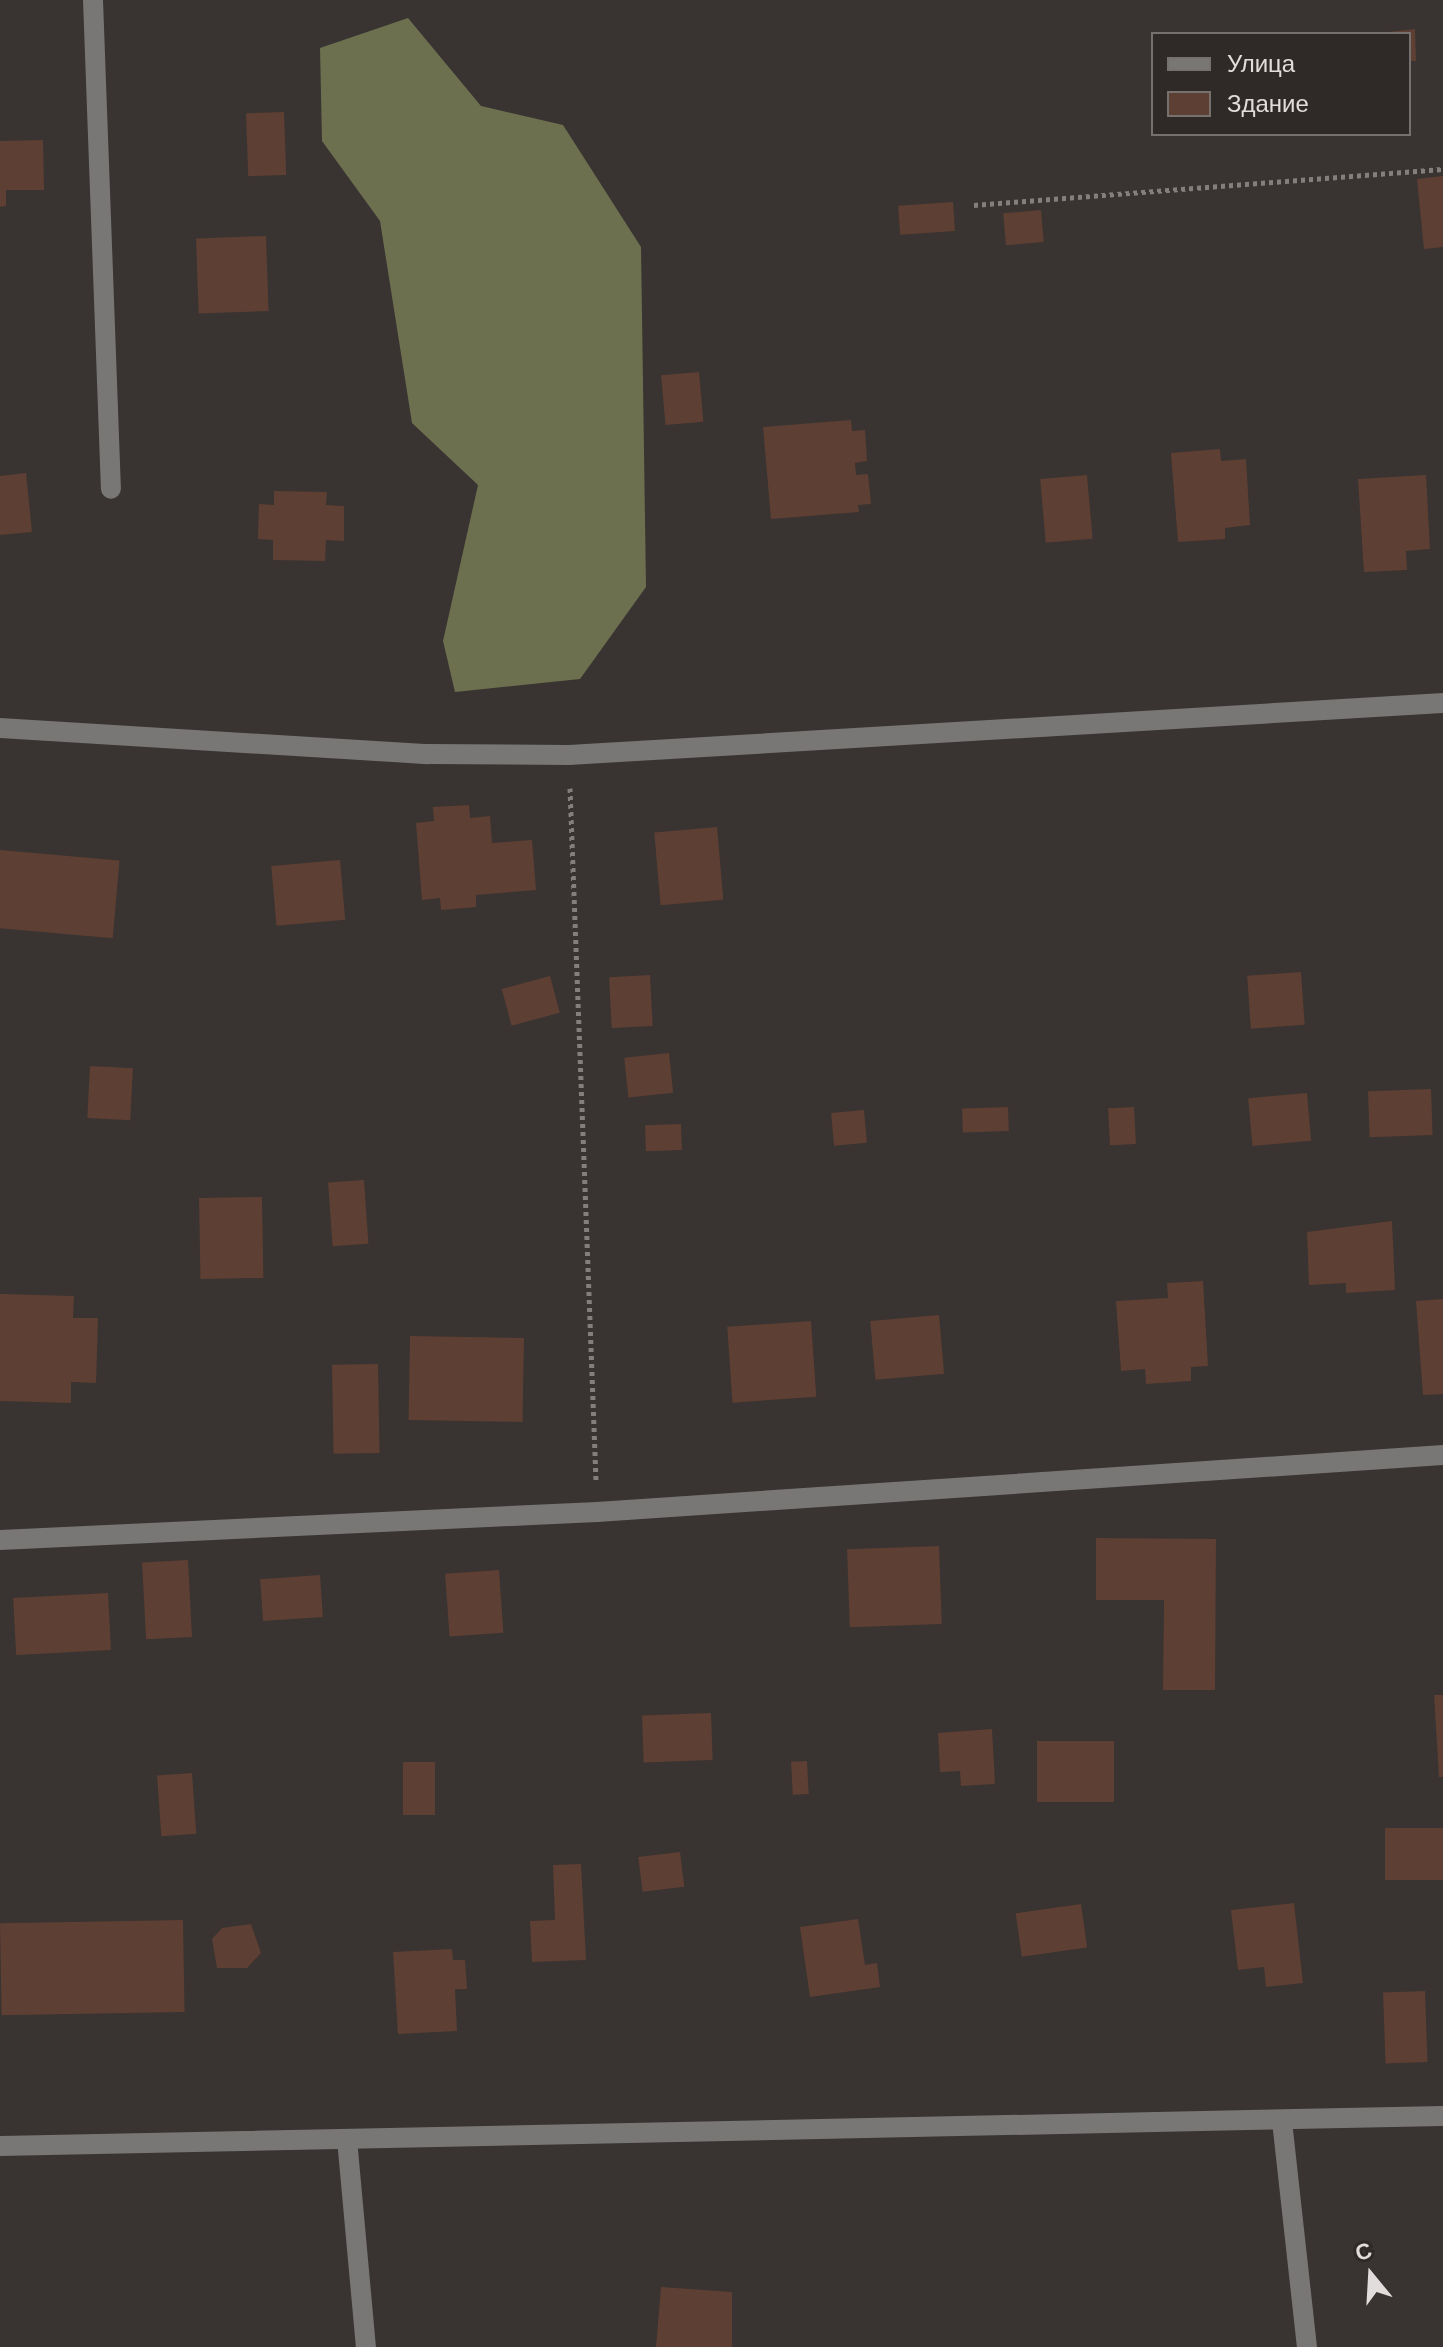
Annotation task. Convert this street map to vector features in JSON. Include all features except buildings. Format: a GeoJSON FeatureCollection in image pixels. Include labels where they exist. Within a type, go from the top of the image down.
{"type":"FeatureCollection","features":[{"type":"Feature","properties":{"kind":"street"},"geometry":{"type":"LineString","coordinates":[[93,0],[111,489]]}},
{"type":"Feature","properties":{"kind":"street"},"geometry":{"type":"LineString","coordinates":[[0,728],[428,754],[569,755],[1443,703]]}},
{"type":"Feature","properties":{"kind":"street"},"geometry":{"type":"LineString","coordinates":[[0,1540],[597,1512],[1443,1455]]}},
{"type":"Feature","properties":{"kind":"street"},"geometry":{"type":"LineString","coordinates":[[0,2146],[1443,2116]]}},
{"type":"Feature","properties":{"kind":"street"},"geometry":{"type":"LineString","coordinates":[[1282,2121],[1307,2347]]}},
{"type":"Feature","properties":{"kind":"street"},"geometry":{"type":"LineString","coordinates":[[347,2139],[366,2347]]}},
{"type":"Feature","properties":{"kind":"path"},"geometry":{"type":"LineString","coordinates":[[974,205],[1443,169]]}},
{"type":"Feature","properties":{"kind":"path"},"geometry":{"type":"LineString","coordinates":[[569,755],[597,1512]]}},
{"type":"Feature","properties":{"kind":"green space"},"geometry":{"type":"Polygon","coordinates":[[[408,18],[481,106],[563,125],[641,247],[646,587],[580,679],[455,692],[443,641],[478,485],[412,423],[380,221],[322,141],[320,48],[408,18]]]}}]}
